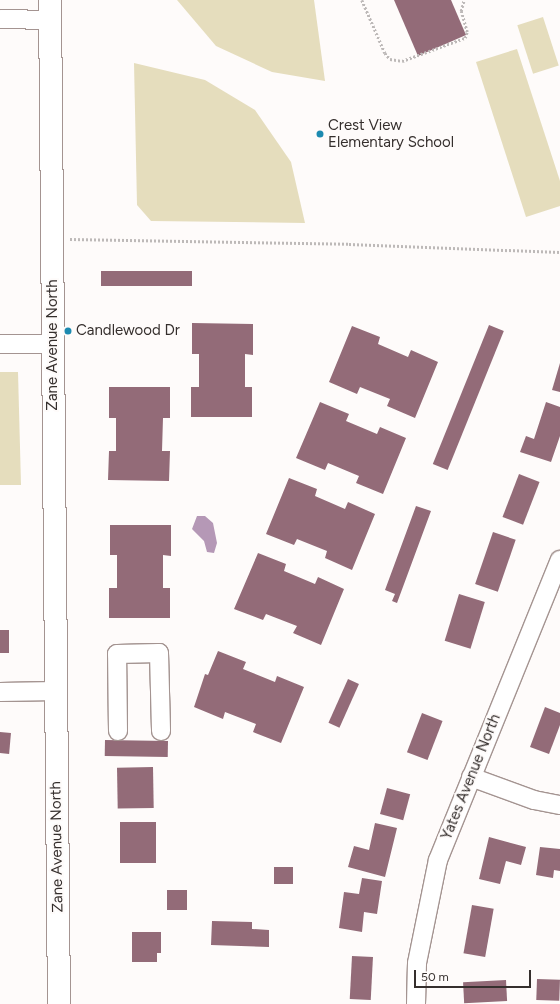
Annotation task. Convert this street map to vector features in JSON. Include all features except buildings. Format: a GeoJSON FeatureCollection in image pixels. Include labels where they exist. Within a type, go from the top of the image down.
{"type":"FeatureCollection","features":[{"type":"Feature","properties":{"kind":"main road","name":"Zane Avenue North"},"geometry":{"type":"LineString","coordinates":[[50,10],[59,1004]]}},
{"type":"Feature","properties":{"kind":"street"},"geometry":{"type":"LineString","coordinates":[[0,19],[50,10]]}},
{"type":"Feature","properties":{"kind":"street"},"geometry":{"type":"LineString","coordinates":[[0,344],[53,344]]}},
{"type":"Feature","properties":{"kind":"street","name":"Yates Avenue North"},"geometry":{"type":"LineString","coordinates":[[416,1004],[417,963],[426,911],[438,860],[560,560]]}},
{"type":"Feature","properties":{"kind":"street"},"geometry":{"type":"LineString","coordinates":[[118,731],[117,654],[159,653],[161,731]]}},
{"type":"Feature","properties":{"kind":"street"},"geometry":{"type":"LineString","coordinates":[[0,692],[56,691]]}},
{"type":"Feature","properties":{"kind":"street"},"geometry":{"type":"LineString","coordinates":[[471,777],[534,800],[560,805]]}},
{"type":"Feature","properties":{"kind":"path"},"geometry":{"type":"LineString","coordinates":[[362,0],[385,53],[390,59],[402,61],[465,38],[467,32],[461,11],[464,0]]}},
{"type":"Feature","properties":{"kind":"path"},"geometry":{"type":"LineString","coordinates":[[52,239],[349,244],[560,252]]}},
{"type":"Feature","properties":{"kind":"shaded area"},"geometry":{"type":"Polygon","coordinates":[[[177,0],[314,0],[325,81],[272,72],[216,46],[177,0]]]}},
{"type":"Feature","properties":{"kind":"shaded area"},"geometry":{"type":"Polygon","coordinates":[[[543,17],[559,66],[533,74],[517,25],[543,17]]]}},
{"type":"Feature","properties":{"kind":"shaded area"},"geometry":{"type":"Polygon","coordinates":[[[517,49],[560,181],[560,206],[526,217],[476,62],[517,49]]]}},
{"type":"Feature","properties":{"kind":"shaded area"},"geometry":{"type":"Polygon","coordinates":[[[134,63],[205,80],[255,110],[291,162],[305,223],[151,221],[137,205],[134,63]]]}},
{"type":"Feature","properties":{"kind":"shaded area"},"geometry":{"type":"Polygon","coordinates":[[[0,372],[18,372],[21,485],[0,485],[0,372]]]}},
{"type":"Feature","properties":{"kind":"shaded area"},"geometry":{"type":"Polygon","coordinates":[[[197,516],[205,516],[213,523],[217,543],[214,553],[207,552],[204,541],[192,529],[197,516]]]}},
{"type":"Feature","properties":{"kind":"place","name":"Crest View Elementary School"},"geometry":{"type":"Point","coordinates":[320,134]}},
{"type":"Feature","properties":{"kind":"place","name":"Candlewood Dr"},"geometry":{"type":"Point","coordinates":[68,331]}}]}
